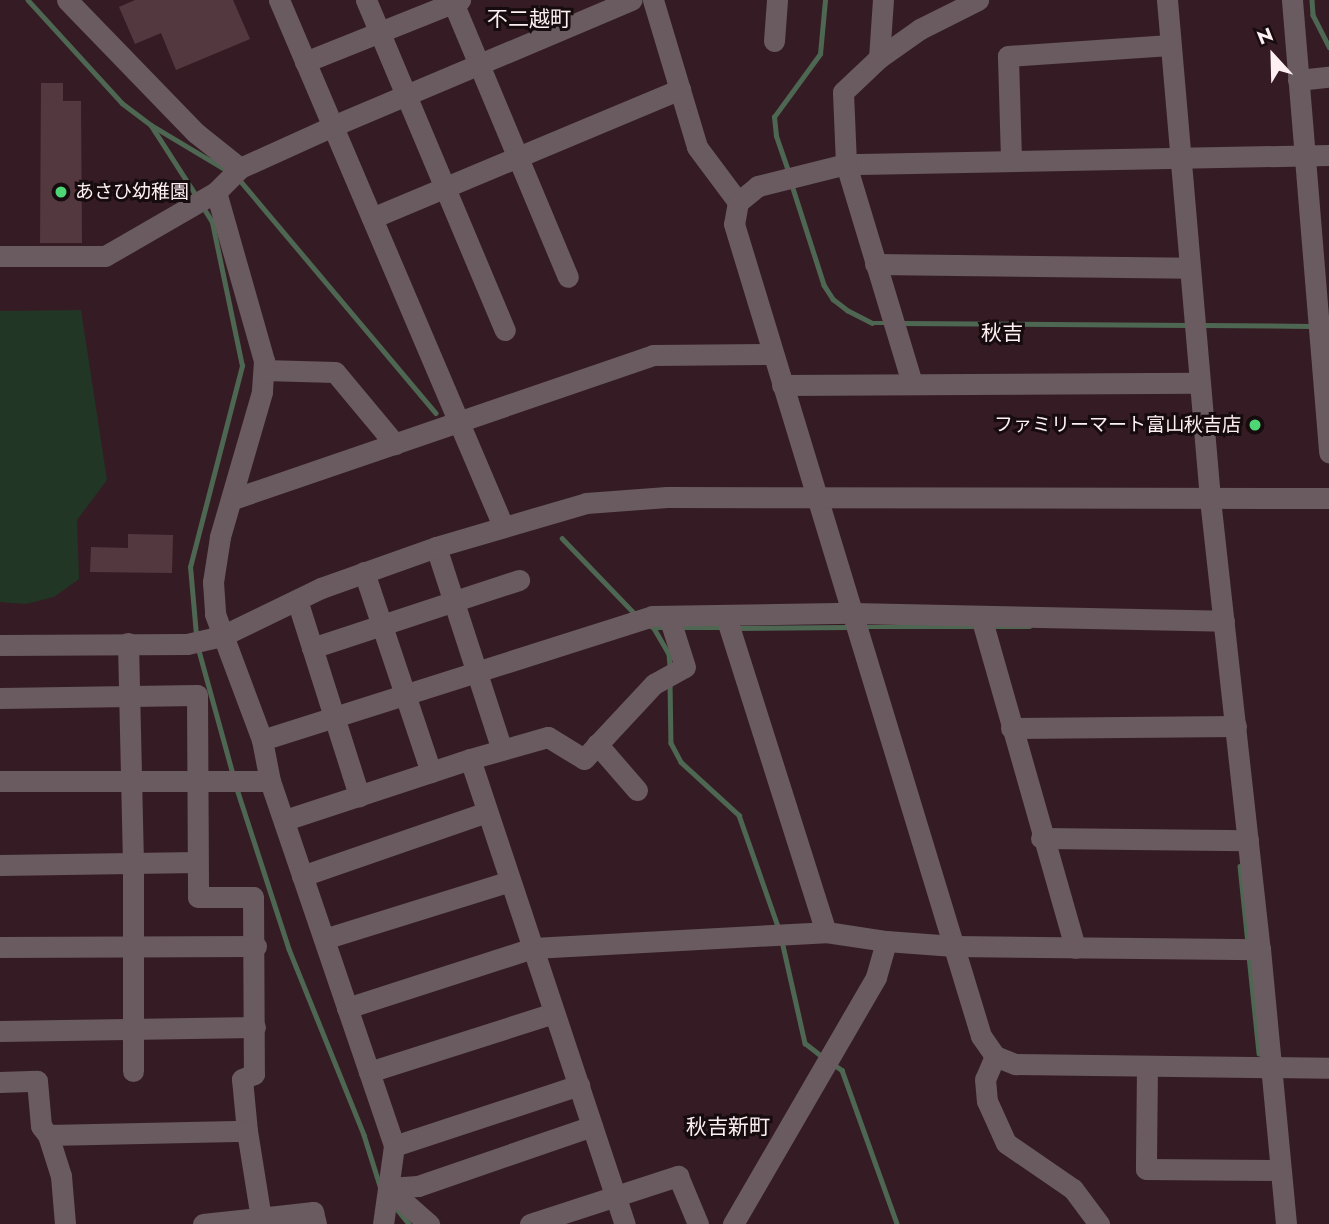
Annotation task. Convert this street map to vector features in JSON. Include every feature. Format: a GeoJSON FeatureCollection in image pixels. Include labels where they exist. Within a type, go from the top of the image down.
{"type":"FeatureCollection","features":[{"type":"Feature","properties":{"kind":"street"},"geometry":{"type":"LineString","coordinates":[[67,0],[196,133],[240,168]]}},
{"type":"Feature","properties":{"kind":"street"},"geometry":{"type":"LineString","coordinates":[[366,0],[505,330]]}},
{"type":"Feature","properties":{"kind":"street"},"geometry":{"type":"LineString","coordinates":[[0,256],[105,256],[216,192],[240,168],[333,125],[632,0]]}},
{"type":"Feature","properties":{"kind":"street"},"geometry":{"type":"LineString","coordinates":[[653,0],[697,147],[738,202]]}},
{"type":"Feature","properties":{"kind":"street"},"geometry":{"type":"LineString","coordinates":[[774,41],[777,0]]}},
{"type":"Feature","properties":{"kind":"street"},"geometry":{"type":"LineString","coordinates":[[879,58],[883,0]]}},
{"type":"Feature","properties":{"kind":"street"},"geometry":{"type":"LineString","coordinates":[[912,383],[846,164],[843,92],[879,58],[920,29],[978,0]]}},
{"type":"Feature","properties":{"kind":"street"},"geometry":{"type":"LineString","coordinates":[[1167,0],[1210,499],[1260,949],[1286,1224]]}},
{"type":"Feature","properties":{"kind":"street"},"geometry":{"type":"LineString","coordinates":[[1292,0],[1329,453]]}},
{"type":"Feature","properties":{"kind":"street"},"geometry":{"type":"LineString","coordinates":[[305,62],[455,1],[568,277]]}},
{"type":"Feature","properties":{"kind":"street"},"geometry":{"type":"LineString","coordinates":[[285,2],[305,62],[503,526]]}},
{"type":"Feature","properties":{"kind":"street"},"geometry":{"type":"LineString","coordinates":[[1011,159],[1008,56],[1170,45]]}},
{"type":"Feature","properties":{"kind":"street"},"geometry":{"type":"LineString","coordinates":[[1298,80],[1329,77]]}},
{"type":"Feature","properties":{"kind":"street"},"geometry":{"type":"LineString","coordinates":[[372,218],[680,89]]}},
{"type":"Feature","properties":{"kind":"street"},"geometry":{"type":"LineString","coordinates":[[1329,155],[846,164],[758,186],[738,202],[734,225],[981,1036],[995,1056],[1014,1064],[1329,1068]]}},
{"type":"Feature","properties":{"kind":"street"},"geometry":{"type":"LineString","coordinates":[[216,192],[242,275],[264,370],[262,392],[220,537],[213,582],[215,614],[262,740],[271,781],[394,1146],[383,1224]]}},
{"type":"Feature","properties":{"kind":"street"},"geometry":{"type":"LineString","coordinates":[[875,264],[1190,268]]}},
{"type":"Feature","properties":{"kind":"street"},"geometry":{"type":"LineString","coordinates":[[233,499],[653,355],[773,354]]}},
{"type":"Feature","properties":{"kind":"street"},"geometry":{"type":"LineString","coordinates":[[264,370],[335,372],[395,444]]}},
{"type":"Feature","properties":{"kind":"street"},"geometry":{"type":"LineString","coordinates":[[782,385],[1199,383]]}},
{"type":"Feature","properties":{"kind":"street"},"geometry":{"type":"LineString","coordinates":[[0,645],[187,644],[222,636],[364,572],[503,526],[586,503],[667,497],[1329,498]]}},
{"type":"Feature","properties":{"kind":"street"},"geometry":{"type":"LineString","coordinates":[[436,547],[502,750]]}},
{"type":"Feature","properties":{"kind":"street"},"geometry":{"type":"LineString","coordinates":[[364,572],[431,772]]}},
{"type":"Feature","properties":{"kind":"street"},"geometry":{"type":"LineString","coordinates":[[312,648],[519,580]]}},
{"type":"Feature","properties":{"kind":"street"},"geometry":{"type":"LineString","coordinates":[[297,600],[359,796]]}},
{"type":"Feature","properties":{"kind":"street"},"geometry":{"type":"LineString","coordinates":[[262,740],[652,616],[726,617],[852,613],[1224,621]]}},
{"type":"Feature","properties":{"kind":"street"},"geometry":{"type":"LineString","coordinates":[[285,820],[470,759],[548,737],[584,759],[654,684],[685,667],[668,617]]}},
{"type":"Feature","properties":{"kind":"street"},"geometry":{"type":"LineString","coordinates":[[726,617],[826,932]]}},
{"type":"Feature","properties":{"kind":"street"},"geometry":{"type":"LineString","coordinates":[[981,617],[1041,838],[1075,948]]}},
{"type":"Feature","properties":{"kind":"street"},"geometry":{"type":"LineString","coordinates":[[128,643],[133,864],[133,1071]]}},
{"type":"Feature","properties":{"kind":"street"},"geometry":{"type":"LineString","coordinates":[[0,698],[197,695],[198,897],[253,897],[256,946],[254,1073],[243,1079],[247,1131],[261,1218]]}},
{"type":"Feature","properties":{"kind":"street"},"geometry":{"type":"LineString","coordinates":[[1011,728],[1236,726]]}},
{"type":"Feature","properties":{"kind":"street"},"geometry":{"type":"LineString","coordinates":[[597,744],[638,790]]}},
{"type":"Feature","properties":{"kind":"street"},"geometry":{"type":"LineString","coordinates":[[470,759],[625,1224]]}},
{"type":"Feature","properties":{"kind":"street"},"geometry":{"type":"LineString","coordinates":[[0,781],[271,781]]}},
{"type":"Feature","properties":{"kind":"street"},"geometry":{"type":"LineString","coordinates":[[302,876],[487,812]]}},
{"type":"Feature","properties":{"kind":"street"},"geometry":{"type":"LineString","coordinates":[[1041,838],[1248,840]]}},
{"type":"Feature","properties":{"kind":"street"},"geometry":{"type":"LineString","coordinates":[[0,865],[197,862]]}},
{"type":"Feature","properties":{"kind":"street"},"geometry":{"type":"LineString","coordinates":[[324,939],[510,881]]}},
{"type":"Feature","properties":{"kind":"street"},"geometry":{"type":"LineString","coordinates":[[347,1008],[533,948],[826,932],[886,942],[954,946],[1260,949]]}},
{"type":"Feature","properties":{"kind":"street"},"geometry":{"type":"LineString","coordinates":[[733,1224],[876,977],[886,942]]}},
{"type":"Feature","properties":{"kind":"street"},"geometry":{"type":"LineString","coordinates":[[0,947],[256,946]]}},
{"type":"Feature","properties":{"kind":"street"},"geometry":{"type":"LineString","coordinates":[[369,1072],[554,1013]]}},
{"type":"Feature","properties":{"kind":"street"},"geometry":{"type":"LineString","coordinates":[[0,1031],[255,1027]]}},
{"type":"Feature","properties":{"kind":"street"},"geometry":{"type":"LineString","coordinates":[[995,1056],[985,1079],[987,1101],[1006,1143],[1073,1189],[1099,1224]]}},
{"type":"Feature","properties":{"kind":"street"},"geometry":{"type":"LineString","coordinates":[[1147,1066],[1146,1169],[1280,1170]]}},
{"type":"Feature","properties":{"kind":"street"},"geometry":{"type":"LineString","coordinates":[[0,1082],[37,1082],[41,1126],[48,1135],[61,1176],[65,1224]]}},
{"type":"Feature","properties":{"kind":"street"},"geometry":{"type":"LineString","coordinates":[[394,1146],[579,1085]]}},
{"type":"Feature","properties":{"kind":"street"},"geometry":{"type":"LineString","coordinates":[[388,1188],[418,1186],[592,1126]]}},
{"type":"Feature","properties":{"kind":"street"},"geometry":{"type":"LineString","coordinates":[[48,1135],[247,1131]]}},
{"type":"Feature","properties":{"kind":"street"},"geometry":{"type":"LineString","coordinates":[[530,1224],[678,1176],[698,1224]]}},
{"type":"Feature","properties":{"kind":"street"},"geometry":{"type":"LineString","coordinates":[[388,1188],[429,1224]]}},
{"type":"Feature","properties":{"kind":"street"},"geometry":{"type":"LineString","coordinates":[[203,1224],[313,1212],[316,1224]]}},
{"type":"Feature","properties":{"kind":"green space"},"geometry":{"type":"Polygon","coordinates":[[[81,310],[107,480],[77,520],[79,579],[54,597],[26,604],[0,602],[0,311],[81,310]]]}},
{"type":"Feature","properties":{"kind":"building"},"geometry":{"type":"Polygon","coordinates":[[[135,0],[233,0],[250,39],[176,70],[161,33],[135,44],[119,7],[135,0]]]}},
{"type":"Feature","properties":{"kind":"building","name":"あさひ幼稚園"},"geometry":{"type":"Polygon","coordinates":[[[41,83],[63,83],[63,101],[81,101],[82,243],[40,243],[41,83]]]}},
{"type":"Feature","properties":{"kind":"building"},"geometry":{"type":"Polygon","coordinates":[[[128,534],[173,535],[172,573],[90,572],[91,547],[128,548],[128,534]]]}},
{"type":"Feature","properties":{"kind":"waterway"},"geometry":{"type":"LineString","coordinates":[[28,0],[122,103],[151,125],[228,171]]}},
{"type":"Feature","properties":{"kind":"waterway"},"geometry":{"type":"LineString","coordinates":[[788,171],[776,136],[774,117],[820,54],[825,0]]}},
{"type":"Feature","properties":{"kind":"waterway"},"geometry":{"type":"LineString","coordinates":[[1312,0],[1313,15],[1329,47]]}},
{"type":"Feature","properties":{"kind":"waterway"},"geometry":{"type":"LineString","coordinates":[[151,125],[196,195]]}},
{"type":"Feature","properties":{"kind":"waterway"},"geometry":{"type":"LineString","coordinates":[[238,178],[436,413]]}},
{"type":"Feature","properties":{"kind":"waterway"},"geometry":{"type":"LineString","coordinates":[[791,182],[824,285],[833,299],[872,323],[889,323]]}},
{"type":"Feature","properties":{"kind":"waterway"},"geometry":{"type":"LineString","coordinates":[[196,635],[190,567],[242,366],[212,222],[202,206]]}},
{"type":"Feature","properties":{"kind":"waterway"},"geometry":{"type":"LineString","coordinates":[[901,323],[1190,325]]}},
{"type":"Feature","properties":{"kind":"waterway"},"geometry":{"type":"LineString","coordinates":[[1202,325],[1312,326]]}},
{"type":"Feature","properties":{"kind":"waterway"},"geometry":{"type":"LineString","coordinates":[[562,538],[636,615]]}},
{"type":"Feature","properties":{"kind":"waterway"},"geometry":{"type":"LineString","coordinates":[[648,624],[654,628],[666,628]]}},
{"type":"Feature","properties":{"kind":"waterway"},"geometry":{"type":"LineString","coordinates":[[734,628],[848,627]]}},
{"type":"Feature","properties":{"kind":"waterway"},"geometry":{"type":"LineString","coordinates":[[864,627],[978,627]]}},
{"type":"Feature","properties":{"kind":"waterway"},"geometry":{"type":"LineString","coordinates":[[990,627],[1030,627]]}},
{"type":"Feature","properties":{"kind":"waterway"},"geometry":{"type":"LineString","coordinates":[[654,628],[669,654],[670,666]]}},
{"type":"Feature","properties":{"kind":"waterway"},"geometry":{"type":"LineString","coordinates":[[678,628],[722,628]]}},
{"type":"Feature","properties":{"kind":"waterway"},"geometry":{"type":"LineString","coordinates":[[198,647],[233,774]]}},
{"type":"Feature","properties":{"kind":"waterway"},"geometry":{"type":"LineString","coordinates":[[670,682],[671,743],[681,762],[739,815],[779,929]]}},
{"type":"Feature","properties":{"kind":"waterway"},"geometry":{"type":"LineString","coordinates":[[237,789],[289,949],[364,1135],[381,1189]]}},
{"type":"Feature","properties":{"kind":"waterway"},"geometry":{"type":"LineString","coordinates":[[1240,866],[1248,944]]}},
{"type":"Feature","properties":{"kind":"waterway"},"geometry":{"type":"LineString","coordinates":[[782,941],[805,1043],[823,1057]]}},
{"type":"Feature","properties":{"kind":"waterway"},"geometry":{"type":"LineString","coordinates":[[1249,956],[1259,1053]]}},
{"type":"Feature","properties":{"kind":"waterway"},"geometry":{"type":"LineString","coordinates":[[833,1064],[842,1070],[897,1224]]}},
{"type":"Feature","properties":{"kind":"waterway"},"geometry":{"type":"LineString","coordinates":[[397,1209],[409,1224]]}},
{"type":"Feature","properties":{"kind":"place","name":"あさひ幼稚園"},"geometry":{"type":"Point","coordinates":[61,192]}},
{"type":"Feature","properties":{"kind":"place","name":"ファミリーマート富山秋吉店"},"geometry":{"type":"Point","coordinates":[1255,425]}},
{"type":"Feature","properties":{"kind":"district","name":"不二越町"},"geometry":{"type":"Point","coordinates":[529,19]}},
{"type":"Feature","properties":{"kind":"district","name":"秋吉"},"geometry":{"type":"Point","coordinates":[1002,333]}},
{"type":"Feature","properties":{"kind":"district","name":"秋吉新町"},"geometry":{"type":"Point","coordinates":[728,1127]}}]}
